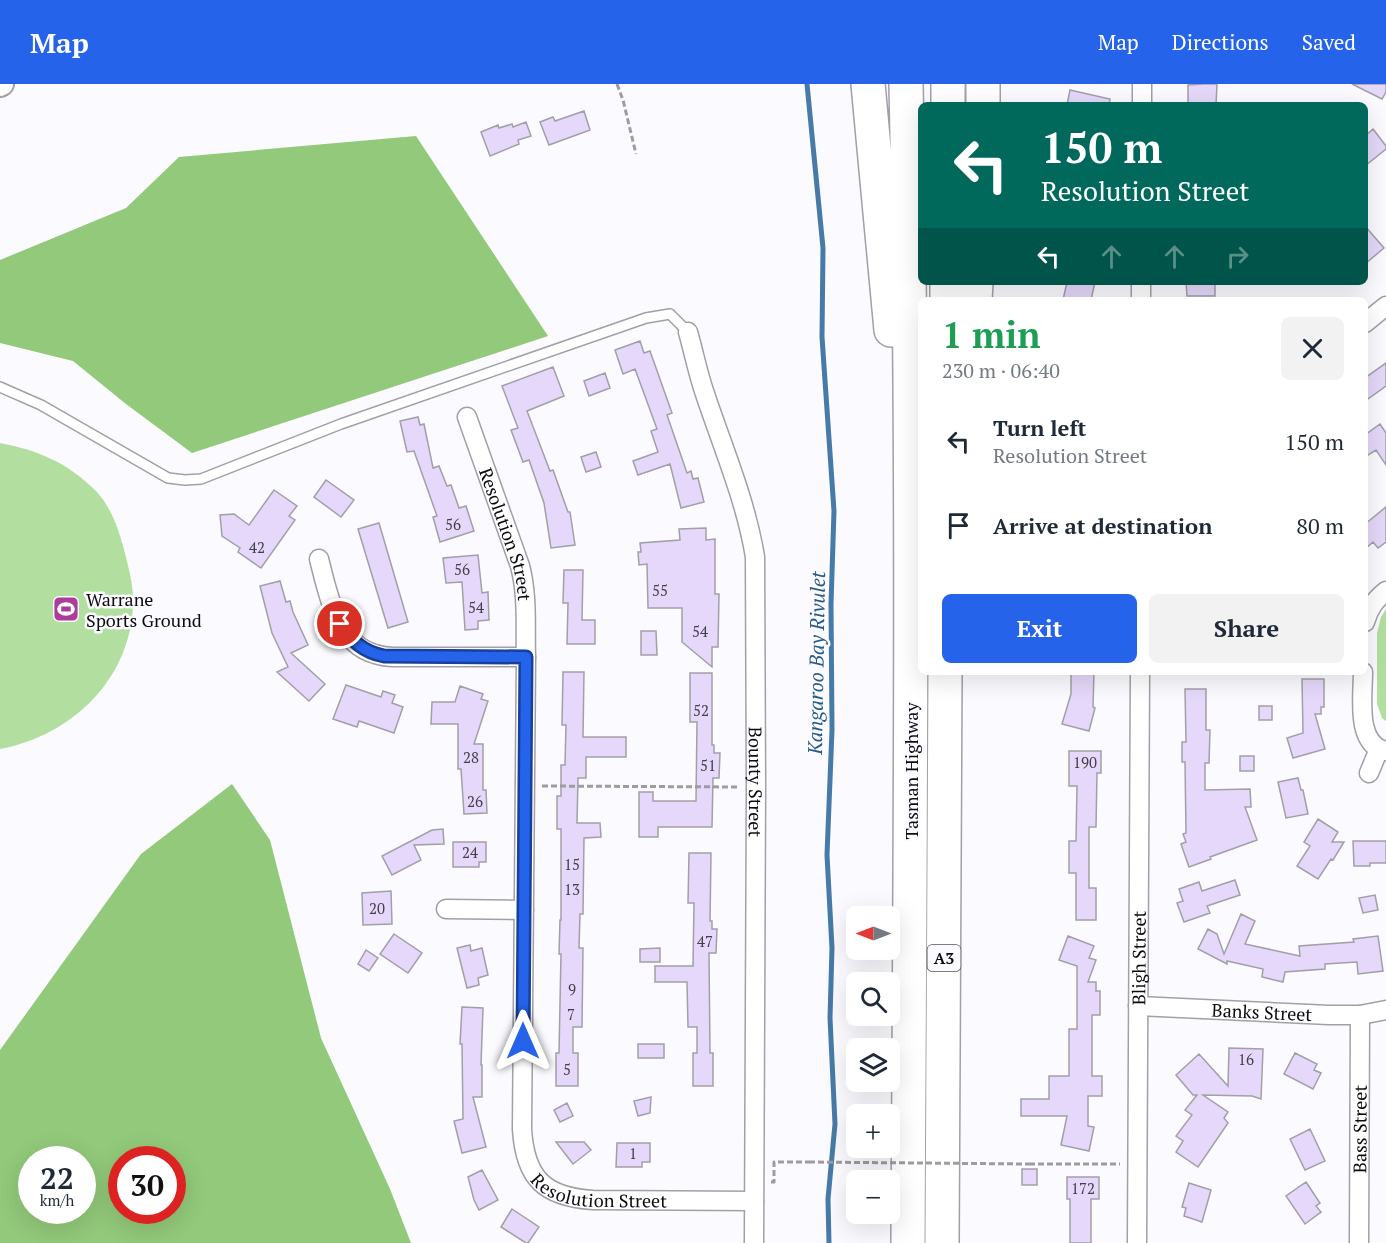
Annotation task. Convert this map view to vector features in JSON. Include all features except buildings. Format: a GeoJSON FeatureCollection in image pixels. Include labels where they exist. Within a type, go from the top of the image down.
{"type":"FeatureCollection","features":[{"type":"Feature","properties":{"kind":"highway"},"geometry":{"type":"LineString","coordinates":[[868,84],[894,364],[911,598]]}},
{"type":"Feature","properties":{"kind":"highway","name":"Tasman Highway"},"geometry":{"type":"LineString","coordinates":[[906,84],[911,598],[908,1243]]}},
{"type":"Feature","properties":{"kind":"highway"},"geometry":{"type":"LineString","coordinates":[[948,84],[948,102]]}},
{"type":"Feature","properties":{"kind":"highway"},"geometry":{"type":"LineString","coordinates":[[982,102],[983,84]]}},
{"type":"Feature","properties":{"kind":"highway","name":"Tasman Highway"},"geometry":{"type":"LineString","coordinates":[[942,1243],[945,675]]}},
{"type":"Feature","properties":{"kind":"highway"},"geometry":{"type":"LineString","coordinates":[[944,1063],[961,675]]}},
{"type":"Feature","properties":{"kind":"street"},"geometry":{"type":"LineString","coordinates":[[1142,84],[1142,102]]}},
{"type":"Feature","properties":{"kind":"street"},"geometry":{"type":"LineString","coordinates":[[1368,321],[1386,306]]}},
{"type":"Feature","properties":{"kind":"street","name":"Bounty Street"},"geometry":{"type":"LineString","coordinates":[[688,332],[704,392],[740,495],[755,557],[754,1243]]}},
{"type":"Feature","properties":{"kind":"street","name":"Resolution Street"},"geometry":{"type":"LineString","coordinates":[[467,417],[524,580],[526,657],[522,1129],[526,1158],[531,1170],[547,1188],[567,1198],[754,1201]]}},
{"type":"Feature","properties":{"kind":"street"},"geometry":{"type":"LineString","coordinates":[[319,559],[331,604],[340,624],[352,640],[365,650],[394,657],[526,657]]}},
{"type":"Feature","properties":{"kind":"street"},"geometry":{"type":"LineString","coordinates":[[1368,612],[1374,602],[1386,591]]}},
{"type":"Feature","properties":{"kind":"street","name":"Bligh Street"},"geometry":{"type":"LineString","coordinates":[[1137,1243],[1140,675]]}},
{"type":"Feature","properties":{"kind":"street"},"geometry":{"type":"LineString","coordinates":[[1363,675],[1365,729],[1368,738],[1383,750],[1369,773]]}},
{"type":"Feature","properties":{"kind":"street"},"geometry":{"type":"LineString","coordinates":[[446,909],[524,910]]}},
{"type":"Feature","properties":{"kind":"street","name":"Banks Street"},"geometry":{"type":"LineString","coordinates":[[1138,1006],[1360,1015],[1386,1010]]}},
{"type":"Feature","properties":{"kind":"street","name":"Bass Street"},"geometry":{"type":"LineString","coordinates":[[1359,1243],[1360,1015]]}},
{"type":"Feature","properties":{"kind":"lane"},"geometry":{"type":"LineString","coordinates":[[0,387],[41,405],[168,478],[201,479],[341,424],[646,318],[670,314],[688,332]]}},
{"type":"Feature","properties":{"kind":"path"},"geometry":{"type":"LineString","coordinates":[[617,84],[636,154]]}},
{"type":"Feature","properties":{"kind":"path"},"geometry":{"type":"LineString","coordinates":[[525,786],[756,787]]}},
{"type":"Feature","properties":{"kind":"path"},"geometry":{"type":"LineString","coordinates":[[754,1182],[774,1182],[774,1162],[1138,1165]]}},
{"type":"Feature","properties":{"kind":"green space"},"geometry":{"type":"Polygon","coordinates":[[[416,136],[548,336],[192,453],[73,361],[0,343],[0,260],[126,208],[179,157],[416,136]]]}},
{"type":"Feature","properties":{"kind":"green space","name":"Warrane Sports Ground"},"geometry":{"type":"Polygon","coordinates":[[[0,443],[52,459],[75,473],[96,491],[111,514],[124,548],[133,598],[131,626],[123,653],[111,676],[95,698],[75,716],[52,730],[27,742],[0,749],[0,443]]]}},
{"type":"Feature","properties":{"kind":"green space"},"geometry":{"type":"Polygon","coordinates":[[[1386,609],[1386,721],[1382,718],[1377,704],[1377,633],[1381,617],[1386,609]]]}},
{"type":"Feature","properties":{"kind":"green space"},"geometry":{"type":"Polygon","coordinates":[[[232,784],[270,840],[321,1038],[390,1189],[411,1243],[0,1243],[0,1050],[141,854],[232,784]]]}},
{"type":"Feature","properties":{"kind":"waterway","name":"Kangaroo Bay Rivulet"},"geometry":{"type":"LineString","coordinates":[[807,84],[823,248],[822,337],[834,511],[831,604],[832,730],[827,855],[832,948],[830,1018],[835,1124],[828,1199],[829,1243]]}},
{"type":"Feature","properties":{"kind":"place","name":"Warrane Sports Ground"},"geometry":{"type":"Point","coordinates":[66,609]}},
{"type":"Feature","properties":{"kind":"route"},"geometry":{"type":"LineString","coordinates":[[340,624],[347,635],[365,650],[384,656],[526,657],[523,1041]]}}]}
